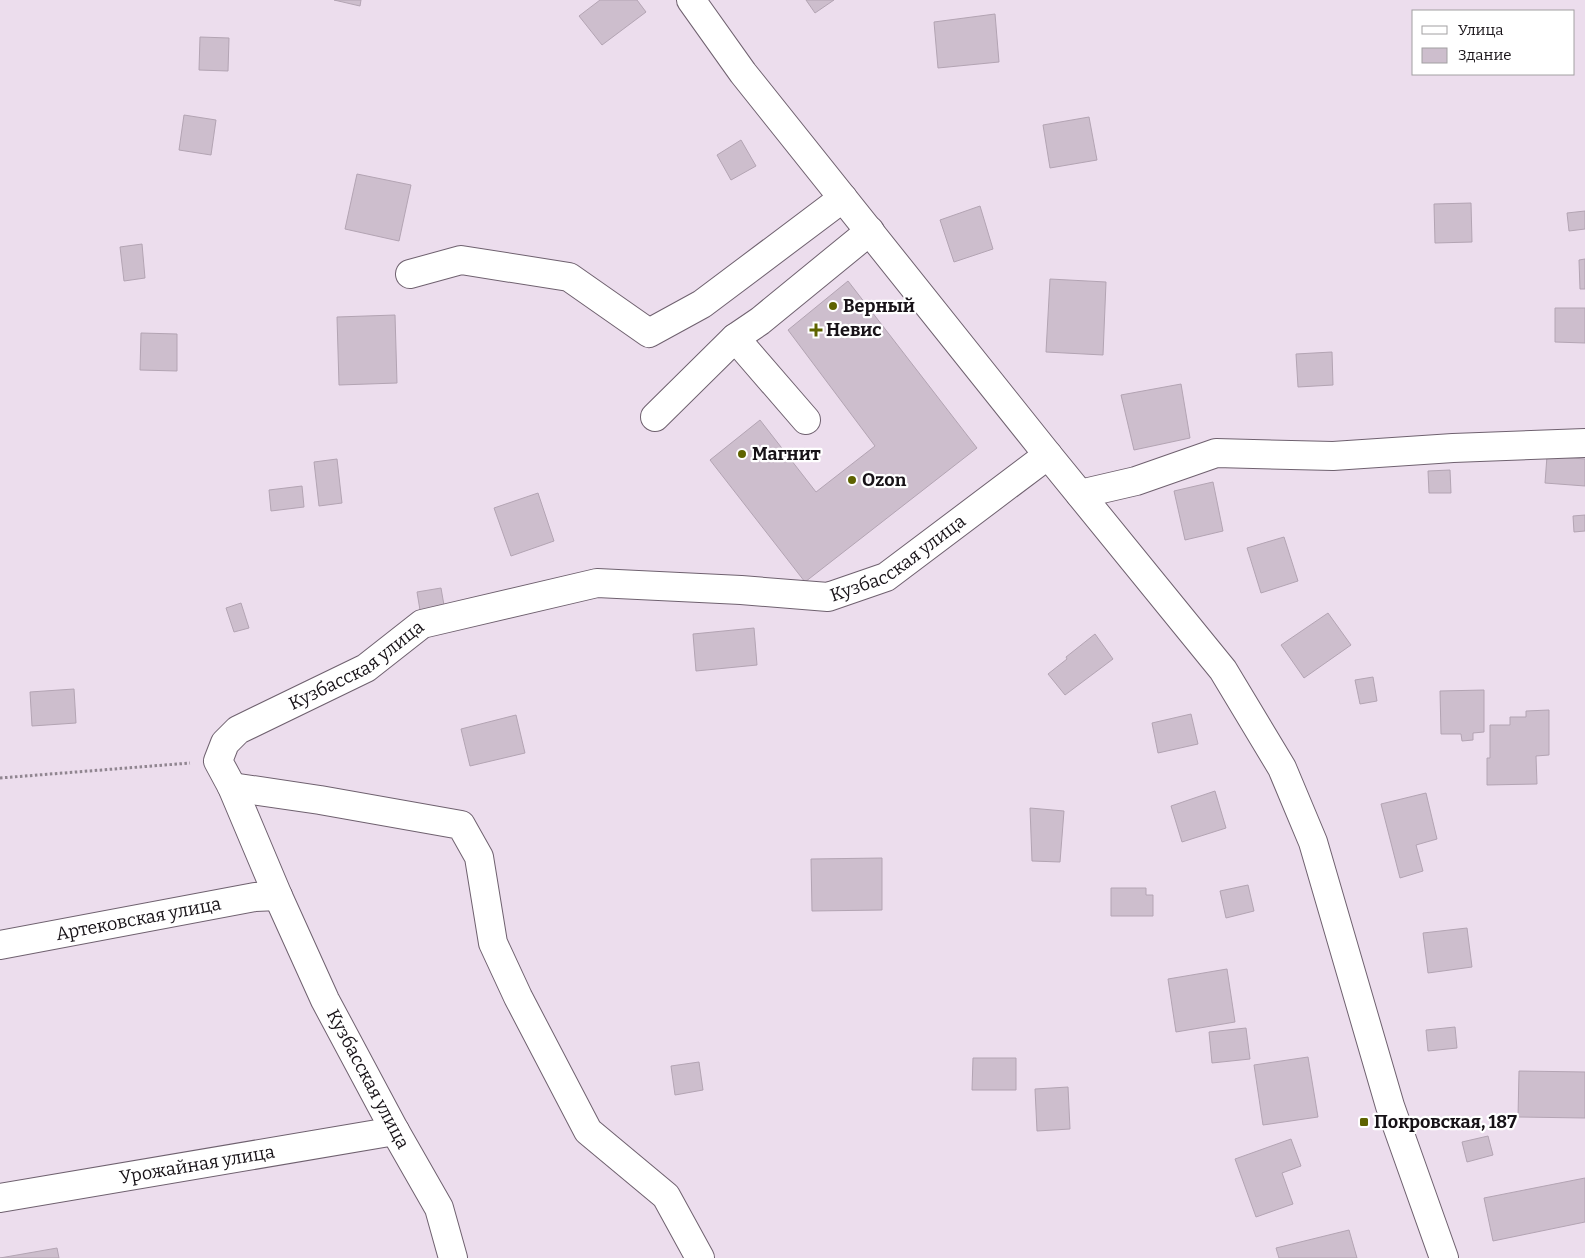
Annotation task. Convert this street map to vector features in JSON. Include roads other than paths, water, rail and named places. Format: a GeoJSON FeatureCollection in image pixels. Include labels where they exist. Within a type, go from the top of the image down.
{"type":"FeatureCollection","features":[{"type":"Feature","properties":{"kind":"main road"},"geometry":{"type":"LineString","coordinates":[[690,0],[743,73],[1048,455],[1223,670],[1282,768],[1313,842],[1390,1106],[1444,1258]]}},
{"type":"Feature","properties":{"kind":"main road"},"geometry":{"type":"LineString","coordinates":[[410,274],[461,260],[569,277],[649,333],[702,304],[843,198]]}},
{"type":"Feature","properties":{"kind":"main road"},"geometry":{"type":"LineString","coordinates":[[655,416],[735,338],[760,321],[870,231]]}},
{"type":"Feature","properties":{"kind":"main road"},"geometry":{"type":"LineString","coordinates":[[735,338],[806,420]]}},
{"type":"Feature","properties":{"kind":"main road"},"geometry":{"type":"LineString","coordinates":[[1080,494],[1136,481],[1216,453],[1333,456],[1453,448],[1585,443]]}},
{"type":"Feature","properties":{"kind":"main road","name":"Кузбасская улица"},"geometry":{"type":"LineString","coordinates":[[453,1258],[439,1208],[395,1131],[325,1000],[232,787],[218,761],[226,743],[238,730],[366,668],[422,624],[597,583],[741,590],[828,597],[886,577],[1048,455]]}},
{"type":"Feature","properties":{"kind":"main road"},"geometry":{"type":"LineString","coordinates":[[232,787],[320,800],[461,825],[479,857],[493,943],[518,998],[588,1130],[666,1196],[700,1258]]}},
{"type":"Feature","properties":{"kind":"main road","name":"Артековская улица"},"geometry":{"type":"LineString","coordinates":[[0,945],[255,897],[278,896]]}},
{"type":"Feature","properties":{"kind":"main road","name":"Урожайная улица"},"geometry":{"type":"LineString","coordinates":[[0,1198],[395,1131]]}},
{"type":"Feature","properties":{"kind":"place","name":"Верный"},"geometry":{"type":"Point","coordinates":[833,306]}},
{"type":"Feature","properties":{"kind":"place","name":"Невис"},"geometry":{"type":"Point","coordinates":[816,330]}},
{"type":"Feature","properties":{"kind":"place","name":"Магнит"},"geometry":{"type":"Point","coordinates":[742,454]}},
{"type":"Feature","properties":{"kind":"place","name":"Ozon"},"geometry":{"type":"Point","coordinates":[852,480]}},
{"type":"Feature","properties":{"kind":"place","name":"Покровская, 187"},"geometry":{"type":"Point","coordinates":[1364,1122]}}]}
